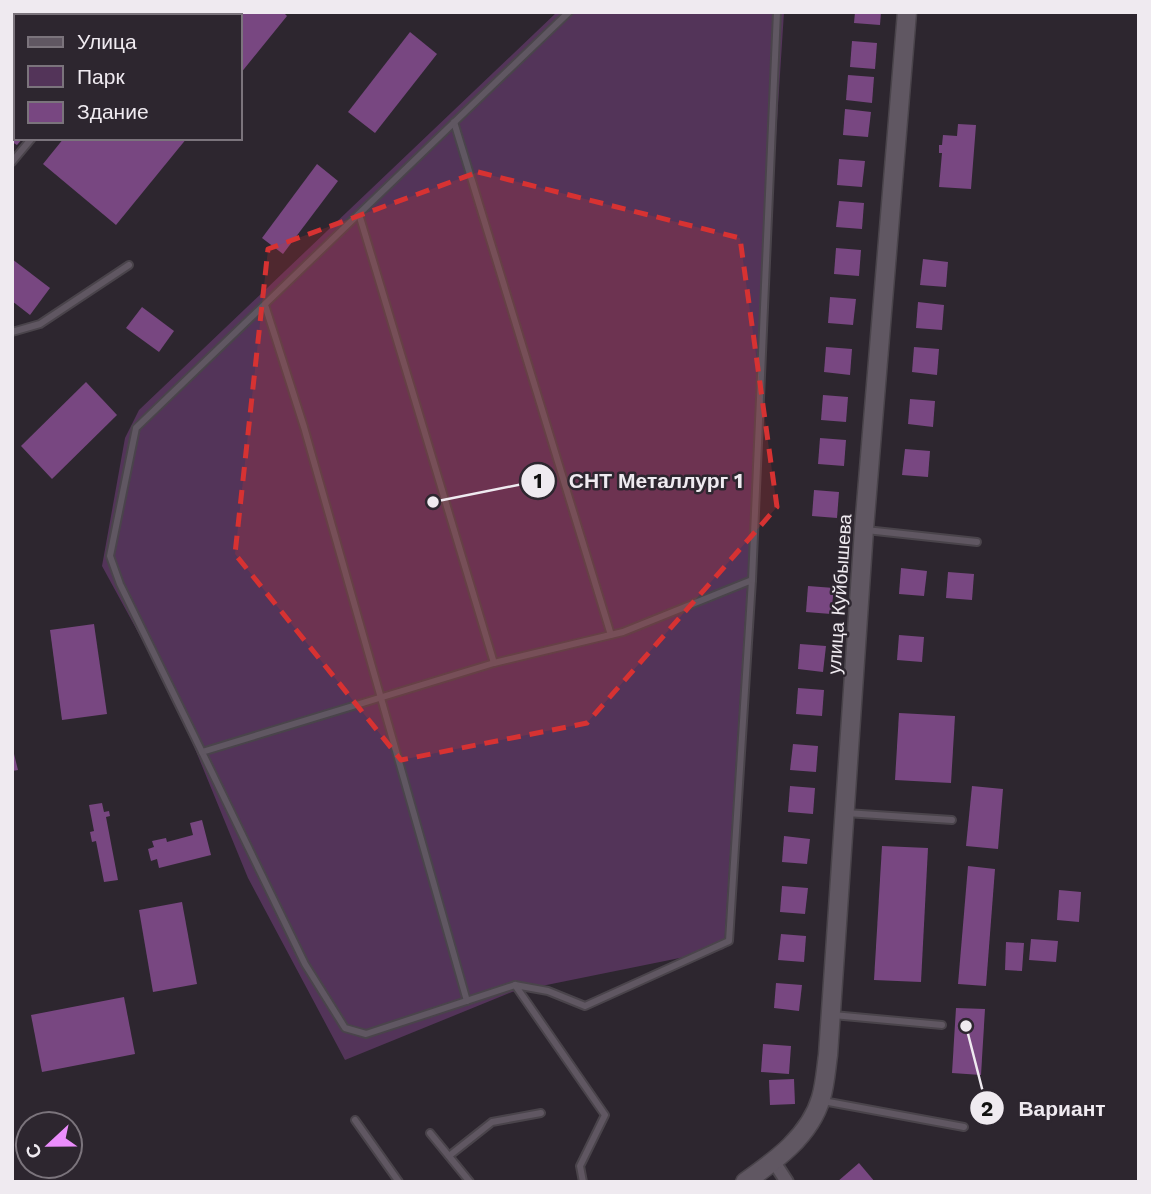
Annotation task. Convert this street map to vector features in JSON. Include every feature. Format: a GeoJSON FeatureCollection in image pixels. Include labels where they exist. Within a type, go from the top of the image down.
{"type":"FeatureCollection","features":[{"type":"Feature","properties":{"kind":"main road","name":"улица Куйбышева"},"geometry":{"type":"LineString","coordinates":[[745,1182],[774,1162],[803,1133],[821,1100],[828,1055],[864,530],[907,12]]}},
{"type":"Feature","properties":{"kind":"street"},"geometry":{"type":"LineString","coordinates":[[774,1162],[787,1182]]}},
{"type":"Feature","properties":{"kind":"lane"},"geometry":{"type":"LineString","coordinates":[[569,12],[136,428],[110,556],[120,584],[305,964],[345,1028],[366,1034],[515,985],[548,992],[585,1006],[729,941],[752,580],[777,12]]}},
{"type":"Feature","properties":{"kind":"lane"},"geometry":{"type":"LineString","coordinates":[[454,122],[611,635]]}},
{"type":"Feature","properties":{"kind":"lane"},"geometry":{"type":"LineString","coordinates":[[12,162],[30,140]]}},
{"type":"Feature","properties":{"kind":"lane"},"geometry":{"type":"LineString","coordinates":[[359,214],[494,663]]}},
{"type":"Feature","properties":{"kind":"lane"},"geometry":{"type":"LineString","coordinates":[[12,332],[40,324],[129,265]]}},
{"type":"Feature","properties":{"kind":"lane"},"geometry":{"type":"LineString","coordinates":[[265,305],[304,427],[467,1001]]}},
{"type":"Feature","properties":{"kind":"lane"},"geometry":{"type":"LineString","coordinates":[[864,530],[977,542]]}},
{"type":"Feature","properties":{"kind":"lane"},"geometry":{"type":"LineString","coordinates":[[202,752],[494,663],[623,632],[752,580]]}},
{"type":"Feature","properties":{"kind":"lane"},"geometry":{"type":"LineString","coordinates":[[845,812],[952,820]]}},
{"type":"Feature","properties":{"kind":"lane"},"geometry":{"type":"LineString","coordinates":[[515,985],[605,1115],[580,1166],[583,1182]]}},
{"type":"Feature","properties":{"kind":"lane"},"geometry":{"type":"LineString","coordinates":[[831,1015],[942,1025]]}},
{"type":"Feature","properties":{"kind":"lane"},"geometry":{"type":"LineString","coordinates":[[821,1100],[964,1127]]}},
{"type":"Feature","properties":{"kind":"lane"},"geometry":{"type":"LineString","coordinates":[[449,1156],[492,1122],[541,1113]]}},
{"type":"Feature","properties":{"kind":"lane"},"geometry":{"type":"LineString","coordinates":[[355,1120],[398,1182]]}},
{"type":"Feature","properties":{"kind":"lane"},"geometry":{"type":"LineString","coordinates":[[430,1133],[470,1182]]}},
{"type":"Feature","properties":{"kind":"highlighted area"},"geometry":{"type":"Polygon","coordinates":[[[478,172],[740,238],[777,507],[587,723],[401,760],[235,554],[268,249],[478,172]]]}},
{"type":"Feature","properties":{"kind":"green space"},"geometry":{"type":"Polygon","coordinates":[[[557,12],[784,12],[724,949],[512,992],[345,1060],[248,878],[175,700],[102,566],[125,438],[139,410],[557,12]]]}},
{"type":"Feature","properties":{"kind":"building"},"geometry":{"type":"Polygon","coordinates":[[[12,12],[122,12],[14,14],[14,140],[21,140],[17,145],[12,142],[12,12]]]}},
{"type":"Feature","properties":{"kind":"building"},"geometry":{"type":"Polygon","coordinates":[[[283,12],[287,16],[242,72],[242,14],[166,14],[283,12]]]}},
{"type":"Feature","properties":{"kind":"building"},"geometry":{"type":"Polygon","coordinates":[[[855,12],[881,12],[880,25],[854,23],[855,12]]]}},
{"type":"Feature","properties":{"kind":"building"},"geometry":{"type":"Polygon","coordinates":[[[410,32],[437,54],[375,133],[348,112],[410,32]]]}},
{"type":"Feature","properties":{"kind":"building"},"geometry":{"type":"Polygon","coordinates":[[[852,41],[877,43],[875,69],[850,67],[852,41]]]}},
{"type":"Feature","properties":{"kind":"building"},"geometry":{"type":"Polygon","coordinates":[[[848,75],[874,77],[872,103],[846,100],[848,75]]]}},
{"type":"Feature","properties":{"kind":"building"},"geometry":{"type":"Polygon","coordinates":[[[845,109],[871,112],[868,137],[843,135],[845,109]]]}},
{"type":"Feature","properties":{"kind":"building"},"geometry":{"type":"Polygon","coordinates":[[[958,124],[976,125],[971,189],[939,187],[942,153],[939,153],[939,145],[942,145],[943,135],[957,136],[958,124]]]}},
{"type":"Feature","properties":{"kind":"building"},"geometry":{"type":"Polygon","coordinates":[[[62,140],[185,140],[116,225],[43,164],[62,140]]]}},
{"type":"Feature","properties":{"kind":"building"},"geometry":{"type":"Polygon","coordinates":[[[839,159],[865,161],[862,187],[837,185],[839,159]]]}},
{"type":"Feature","properties":{"kind":"building"},"geometry":{"type":"Polygon","coordinates":[[[317,164],[338,181],[283,254],[262,238],[317,164]]]}},
{"type":"Feature","properties":{"kind":"building"},"geometry":{"type":"Polygon","coordinates":[[[839,201],[864,203],[862,229],[836,227],[839,201]]]}},
{"type":"Feature","properties":{"kind":"building"},"geometry":{"type":"Polygon","coordinates":[[[836,248],[861,250],[859,276],[834,274],[836,248]]]}},
{"type":"Feature","properties":{"kind":"building"},"geometry":{"type":"Polygon","coordinates":[[[12,259],[50,288],[30,315],[12,301],[12,259]]]}},
{"type":"Feature","properties":{"kind":"building"},"geometry":{"type":"Polygon","coordinates":[[[923,259],[948,262],[946,287],[920,285],[923,259]]]}},
{"type":"Feature","properties":{"kind":"building"},"geometry":{"type":"Polygon","coordinates":[[[830,297],[856,299],[853,325],[828,323],[830,297]]]}},
{"type":"Feature","properties":{"kind":"building"},"geometry":{"type":"Polygon","coordinates":[[[918,302],[944,305],[942,330],[916,328],[918,302]]]}},
{"type":"Feature","properties":{"kind":"building"},"geometry":{"type":"Polygon","coordinates":[[[142,307],[174,331],[159,352],[126,328],[142,307]]]}},
{"type":"Feature","properties":{"kind":"building"},"geometry":{"type":"Polygon","coordinates":[[[826,347],[852,349],[850,375],[824,372],[826,347]]]}},
{"type":"Feature","properties":{"kind":"building"},"geometry":{"type":"Polygon","coordinates":[[[914,347],[939,349],[937,375],[912,372],[914,347]]]}},
{"type":"Feature","properties":{"kind":"building"},"geometry":{"type":"Polygon","coordinates":[[[86,382],[117,415],[52,479],[21,446],[86,382]]]}},
{"type":"Feature","properties":{"kind":"building"},"geometry":{"type":"Polygon","coordinates":[[[823,395],[848,397],[846,422],[821,420],[823,395]]]}},
{"type":"Feature","properties":{"kind":"building"},"geometry":{"type":"Polygon","coordinates":[[[910,399],[935,401],[933,427],[908,424],[910,399]]]}},
{"type":"Feature","properties":{"kind":"building"},"geometry":{"type":"Polygon","coordinates":[[[820,438],[846,440],[844,466],[818,464],[820,438]]]}},
{"type":"Feature","properties":{"kind":"building"},"geometry":{"type":"Polygon","coordinates":[[[905,449],[930,451],[928,477],[902,475],[905,449]]]}},
{"type":"Feature","properties":{"kind":"building"},"geometry":{"type":"Polygon","coordinates":[[[814,490],[839,492],[837,518],[812,516],[814,490]]]}},
{"type":"Feature","properties":{"kind":"building"},"geometry":{"type":"Polygon","coordinates":[[[901,568],[927,571],[924,596],[899,594],[901,568]]]}},
{"type":"Feature","properties":{"kind":"building"},"geometry":{"type":"Polygon","coordinates":[[[948,572],[974,574],[972,600],[946,598],[948,572]]]}},
{"type":"Feature","properties":{"kind":"building"},"geometry":{"type":"Polygon","coordinates":[[[808,586],[834,588],[831,614],[806,612],[808,586]]]}},
{"type":"Feature","properties":{"kind":"building"},"geometry":{"type":"Polygon","coordinates":[[[94,624],[107,714],[62,720],[50,630],[94,624]]]}},
{"type":"Feature","properties":{"kind":"building"},"geometry":{"type":"Polygon","coordinates":[[[899,635],[924,637],[922,662],[897,660],[899,635]]]}},
{"type":"Feature","properties":{"kind":"building"},"geometry":{"type":"Polygon","coordinates":[[[800,644],[826,646],[823,672],[798,669],[800,644]]]}},
{"type":"Feature","properties":{"kind":"building"},"geometry":{"type":"Polygon","coordinates":[[[798,688],[824,690],[822,716],[796,714],[798,688]]]}},
{"type":"Feature","properties":{"kind":"building"},"geometry":{"type":"Polygon","coordinates":[[[899,713],[955,716],[951,783],[895,780],[899,713]]]}},
{"type":"Feature","properties":{"kind":"building"},"geometry":{"type":"Polygon","coordinates":[[[793,744],[818,746],[816,772],[790,770],[793,744]]]}},
{"type":"Feature","properties":{"kind":"building"},"geometry":{"type":"Polygon","coordinates":[[[12,746],[18,770],[12,771],[12,746]]]}},
{"type":"Feature","properties":{"kind":"building"},"geometry":{"type":"Polygon","coordinates":[[[790,786],[815,788],[813,814],[788,812],[790,786]]]}},
{"type":"Feature","properties":{"kind":"building"},"geometry":{"type":"Polygon","coordinates":[[[972,786],[1003,789],[998,849],[966,846],[972,786]]]}},
{"type":"Feature","properties":{"kind":"building"},"geometry":{"type":"Polygon","coordinates":[[[102,803],[104,812],[109,811],[110,816],[106,817],[118,880],[104,882],[96,841],[92,842],[90,832],[94,831],[89,805],[102,803]]]}},
{"type":"Feature","properties":{"kind":"building"},"geometry":{"type":"Polygon","coordinates":[[[202,820],[211,855],[159,868],[157,859],[151,861],[148,849],[154,847],[152,841],[166,838],[167,842],[193,835],[190,823],[202,820]]]}},
{"type":"Feature","properties":{"kind":"building"},"geometry":{"type":"Polygon","coordinates":[[[784,836],[810,839],[807,864],[782,862],[784,836]]]}},
{"type":"Feature","properties":{"kind":"building"},"geometry":{"type":"Polygon","coordinates":[[[882,846],[928,848],[921,982],[874,980],[882,846]]]}},
{"type":"Feature","properties":{"kind":"building"},"geometry":{"type":"Polygon","coordinates":[[[968,866],[995,869],[986,986],[958,984],[968,866]]]}},
{"type":"Feature","properties":{"kind":"building"},"geometry":{"type":"Polygon","coordinates":[[[782,886],[808,888],[805,914],[780,912],[782,886]]]}},
{"type":"Feature","properties":{"kind":"building"},"geometry":{"type":"Polygon","coordinates":[[[1059,890],[1081,892],[1079,922],[1057,920],[1059,890]]]}},
{"type":"Feature","properties":{"kind":"building"},"geometry":{"type":"Polygon","coordinates":[[[182,902],[197,984],[153,992],[139,910],[182,902]]]}},
{"type":"Feature","properties":{"kind":"building"},"geometry":{"type":"Polygon","coordinates":[[[781,934],[806,936],[804,962],[778,960],[781,934]]]}},
{"type":"Feature","properties":{"kind":"building"},"geometry":{"type":"Polygon","coordinates":[[[1031,939],[1058,941],[1056,962],[1029,960],[1031,939]]]}},
{"type":"Feature","properties":{"kind":"building"},"geometry":{"type":"Polygon","coordinates":[[[1006,942],[1024,943],[1022,971],[1005,970],[1006,942]]]}},
{"type":"Feature","properties":{"kind":"building"},"geometry":{"type":"Polygon","coordinates":[[[776,983],[802,985],[799,1011],[774,1008],[776,983]]]}},
{"type":"Feature","properties":{"kind":"building"},"geometry":{"type":"Polygon","coordinates":[[[124,997],[135,1054],[42,1072],[31,1015],[124,997]]]}},
{"type":"Feature","properties":{"kind":"building"},"geometry":{"type":"Polygon","coordinates":[[[956,1008],[985,1009],[981,1075],[952,1073],[956,1008]]]}},
{"type":"Feature","properties":{"kind":"building"},"geometry":{"type":"Polygon","coordinates":[[[763,1044],[791,1046],[789,1074],[761,1072],[763,1044]]]}},
{"type":"Feature","properties":{"kind":"building"},"geometry":{"type":"Polygon","coordinates":[[[794,1079],[795,1104],[770,1105],[769,1080],[794,1079]]]}},
{"type":"Feature","properties":{"kind":"building"},"geometry":{"type":"Polygon","coordinates":[[[859,1163],[875,1182],[837,1182],[859,1163]]]}},
{"type":"Feature","properties":{"kind":"place","name":"СНТ Металлург 1"},"geometry":{"type":"Point","coordinates":[433,502]}},
{"type":"Feature","properties":{"kind":"place","name":"Вариант"},"geometry":{"type":"Point","coordinates":[966,1026]}}]}
